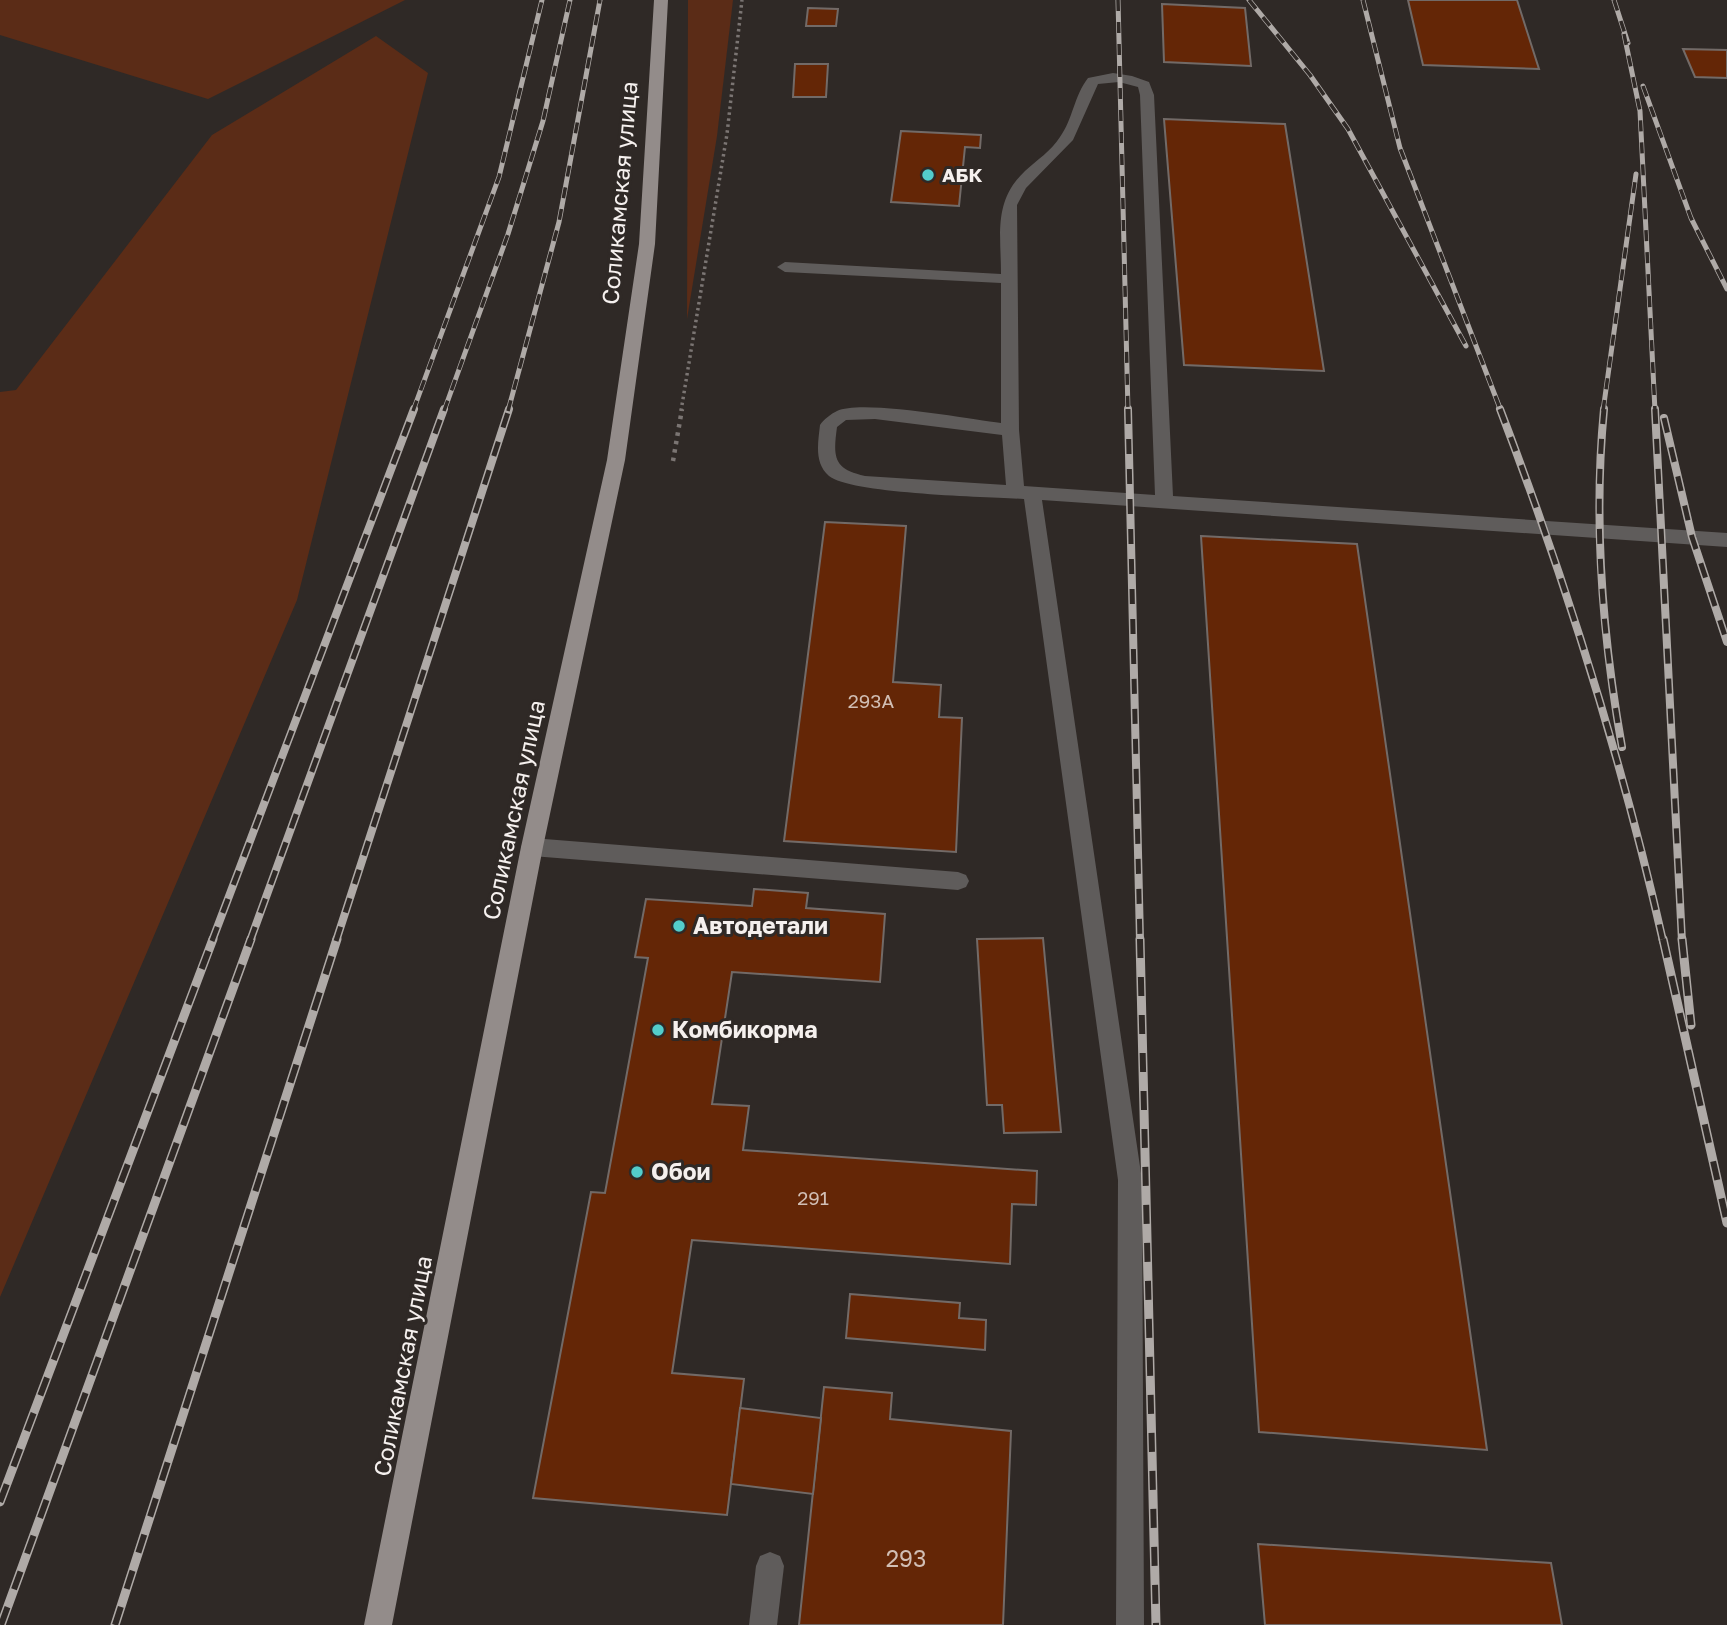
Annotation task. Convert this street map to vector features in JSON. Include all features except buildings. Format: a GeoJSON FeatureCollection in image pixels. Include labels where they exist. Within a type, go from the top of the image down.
{"type":"FeatureCollection","features":[{"type":"Feature","properties":{"kind":"main road","name":"Соликамская улица"},"geometry":{"type":"LineString","coordinates":[[378,1625],[532,847],[616,460],[647,244],[661,0]]}},
{"type":"Feature","properties":{"kind":"lane"},"geometry":{"type":"LineString","coordinates":[[1130,1625],[1130,1180],[1023,493],[1010,430],[1009,279],[1009,205],[1021,181],[1063,144],[1076,120],[1086,89],[1093,81],[1120,77],[1144,85],[1164,503]]}},
{"type":"Feature","properties":{"kind":"lane"},"geometry":{"type":"LineString","coordinates":[[785,267],[1009,279]]}},
{"type":"Feature","properties":{"kind":"lane"},"geometry":{"type":"LineString","coordinates":[[1010,430],[854,412],[829,425],[825,453],[832,471],[853,480],[1727,540]]}},
{"type":"Feature","properties":{"kind":"lane"},"geometry":{"type":"LineString","coordinates":[[532,847],[958,881]]}},
{"type":"Feature","properties":{"kind":"lane"},"geometry":{"type":"LineString","coordinates":[[763,1625],[770,1566]]}},
{"type":"Feature","properties":{"kind":"path"},"geometry":{"type":"LineString","coordinates":[[673,461],[727,134],[743,0]]}},
{"type":"Feature","properties":{"kind":"shaded area"},"geometry":{"type":"Polygon","coordinates":[[[0,0],[405,0],[208,99],[0,35],[0,0]]]}},
{"type":"Feature","properties":{"kind":"shaded area"},"geometry":{"type":"Polygon","coordinates":[[[688,0],[733,0],[717,136],[687,319],[688,0]]]}},
{"type":"Feature","properties":{"kind":"shaded area"},"geometry":{"type":"Polygon","coordinates":[[[376,36],[428,73],[297,600],[0,1297],[0,392],[16,390],[212,135],[376,36]]]}},
{"type":"Feature","properties":{"kind":"railway"},"geometry":{"type":"LineString","coordinates":[[413,411],[499,177],[542,0]]}},
{"type":"Feature","properties":{"kind":"railway"},"geometry":{"type":"LineString","coordinates":[[444,411],[508,234],[543,121],[570,0]]}},
{"type":"Feature","properties":{"kind":"railway"},"geometry":{"type":"LineString","coordinates":[[508,411],[559,222],[600,0]]}},
{"type":"Feature","properties":{"kind":"railway"},"geometry":{"type":"LineString","coordinates":[[1118,0],[1128,411]]}},
{"type":"Feature","properties":{"kind":"railway"},"geometry":{"type":"LineString","coordinates":[[1249,0],[1310,75],[1348,129],[1466,346]]}},
{"type":"Feature","properties":{"kind":"railway"},"geometry":{"type":"LineString","coordinates":[[1363,0],[1400,148],[1501,411]]}},
{"type":"Feature","properties":{"kind":"railway"},"geometry":{"type":"LineString","coordinates":[[1614,0],[1628,43]]}},
{"type":"Feature","properties":{"kind":"railway"},"geometry":{"type":"LineString","coordinates":[[1624,34],[1640,111],[1655,411]]}},
{"type":"Feature","properties":{"kind":"railway"},"geometry":{"type":"LineString","coordinates":[[1643,86],[1691,218],[1727,289]]}},
{"type":"Feature","properties":{"kind":"railway"},"geometry":{"type":"LineString","coordinates":[[1603,411],[1636,174]]}},
{"type":"Feature","properties":{"kind":"railway"},"geometry":{"type":"LineString","coordinates":[[212,941],[414,409]]}},
{"type":"Feature","properties":{"kind":"railway"},"geometry":{"type":"LineString","coordinates":[[250,941],[444,409]]}},
{"type":"Feature","properties":{"kind":"railway"},"geometry":{"type":"LineString","coordinates":[[336,941],[509,409]]}},
{"type":"Feature","properties":{"kind":"railway"},"geometry":{"type":"LineString","coordinates":[[1128,409],[1140,941]]}},
{"type":"Feature","properties":{"kind":"railway"},"geometry":{"type":"LineString","coordinates":[[1500,409],[1548,540],[1591,672],[1630,806],[1663,941]]}},
{"type":"Feature","properties":{"kind":"railway"},"geometry":{"type":"LineString","coordinates":[[1604,409],[1599,494],[1601,578],[1609,663],[1622,747]]}},
{"type":"Feature","properties":{"kind":"railway"},"geometry":{"type":"LineString","coordinates":[[1655,409],[1682,941]]}},
{"type":"Feature","properties":{"kind":"railway"},"geometry":{"type":"LineString","coordinates":[[1664,418],[1692,537],[1727,642]]}},
{"type":"Feature","properties":{"kind":"railway"},"geometry":{"type":"LineString","coordinates":[[0,1502],[213,939]]}},
{"type":"Feature","properties":{"kind":"railway"},"geometry":{"type":"LineString","coordinates":[[1,1625],[251,939]]}},
{"type":"Feature","properties":{"kind":"railway"},"geometry":{"type":"LineString","coordinates":[[115,1625],[337,939]]}},
{"type":"Feature","properties":{"kind":"railway"},"geometry":{"type":"LineString","coordinates":[[1140,939],[1156,1625]]}},
{"type":"Feature","properties":{"kind":"railway"},"geometry":{"type":"LineString","coordinates":[[1663,939],[1727,1223]]}},
{"type":"Feature","properties":{"kind":"railway"},"geometry":{"type":"LineString","coordinates":[[1682,939],[1691,1025]]}},
{"type":"Feature","properties":{"kind":"place","name":"АБК"},"geometry":{"type":"Point","coordinates":[928,175]}},
{"type":"Feature","properties":{"kind":"place","name":"Автодетали"},"geometry":{"type":"Point","coordinates":[679,926]}},
{"type":"Feature","properties":{"kind":"place","name":"Комбикорма"},"geometry":{"type":"Point","coordinates":[658,1030]}},
{"type":"Feature","properties":{"kind":"place","name":"Обои"},"geometry":{"type":"Point","coordinates":[637,1172]}}]}
